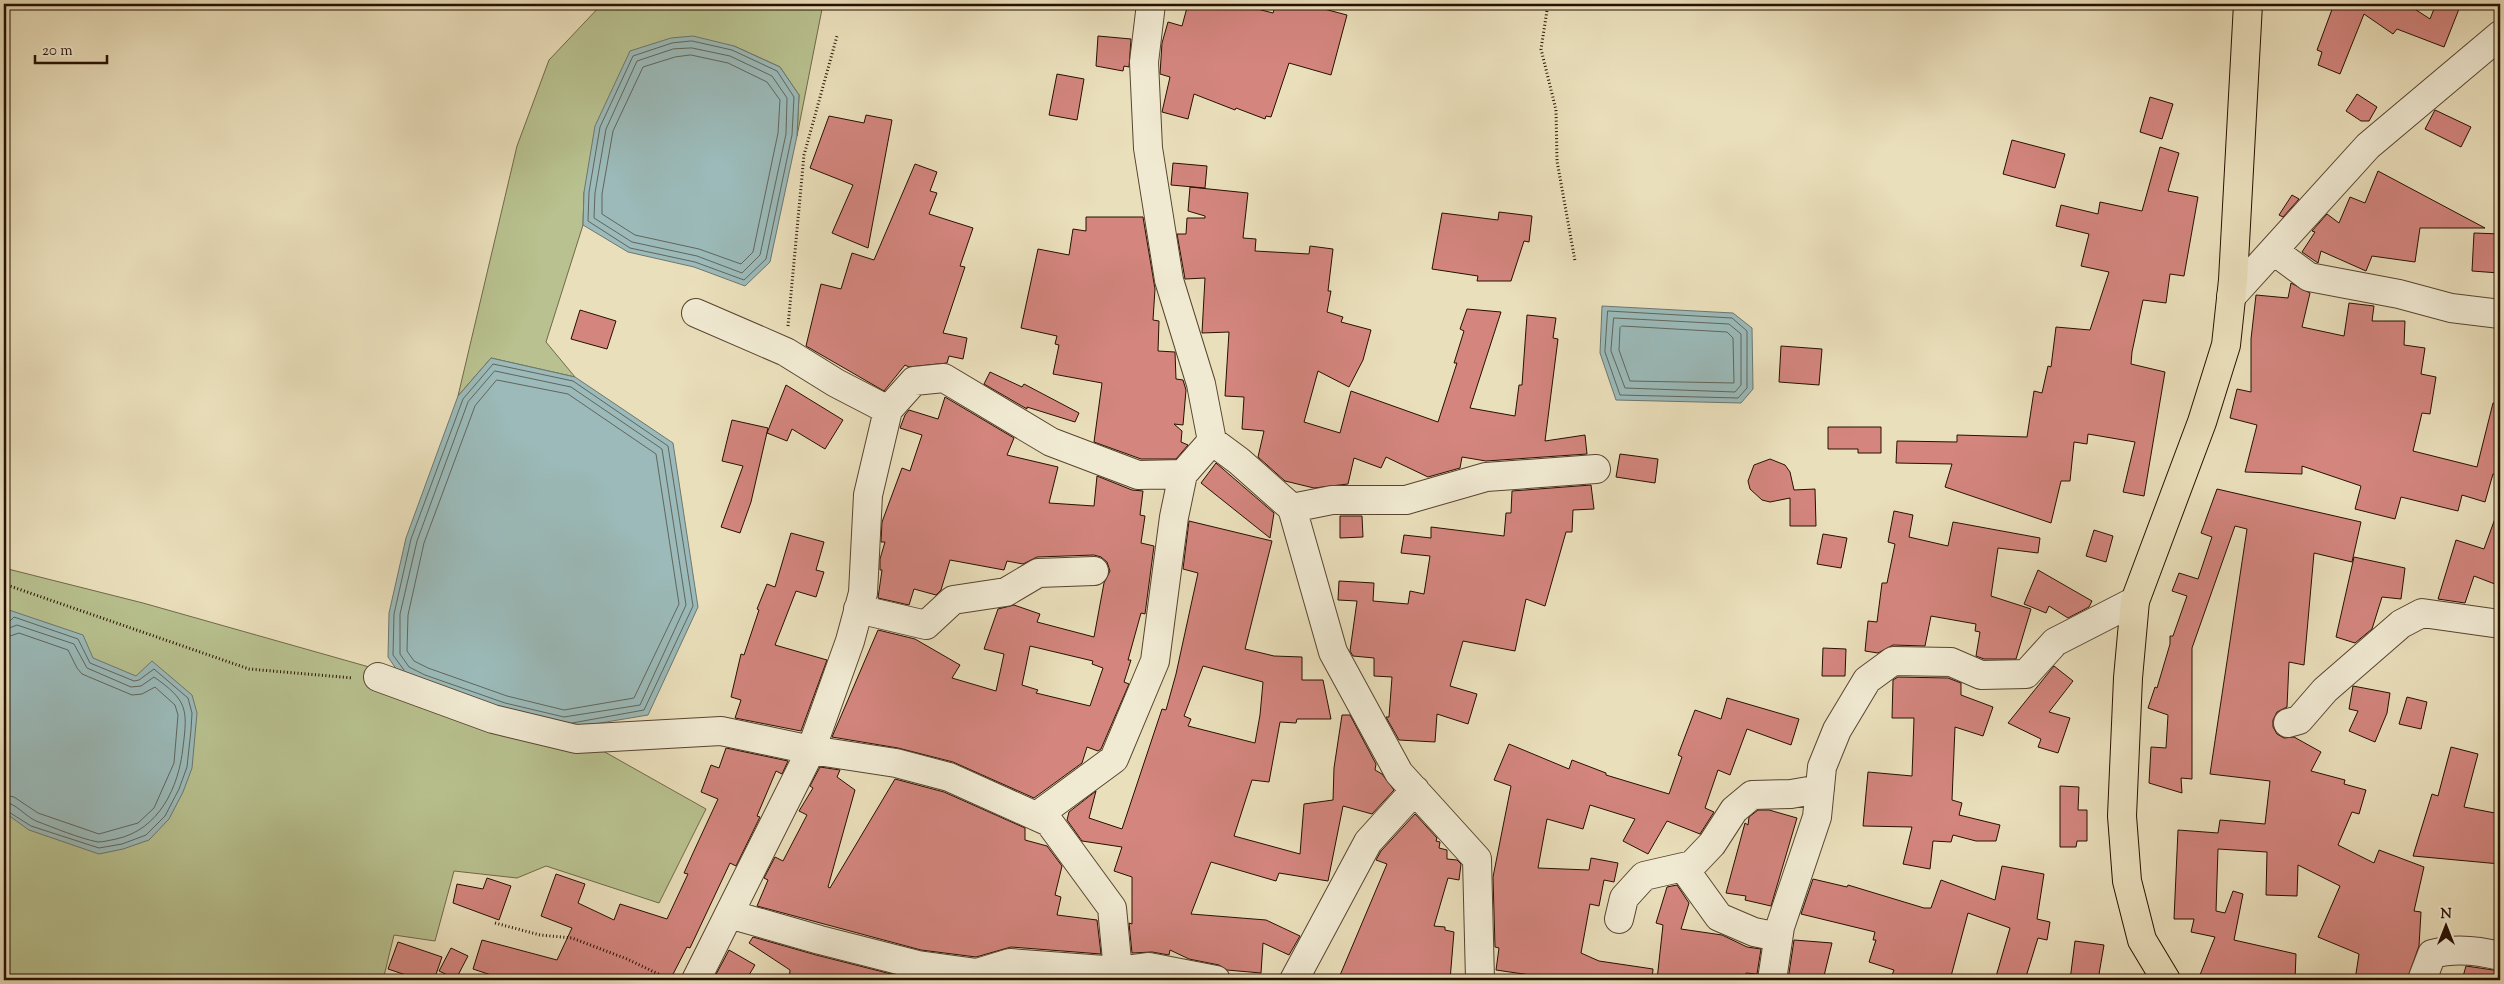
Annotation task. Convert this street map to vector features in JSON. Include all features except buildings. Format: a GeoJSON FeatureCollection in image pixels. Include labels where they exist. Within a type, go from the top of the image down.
{"type":"FeatureCollection","features":[{"type":"Feature","properties":{"kind":"main road"},"geometry":{"type":"LineString","coordinates":[[2166,980],[2142,940],[2127,881],[2122,816],[2128,678],[2135,601],[2202,422],[2226,345],[2231,298],[2248,4]]}},
{"type":"Feature","properties":{"kind":"street"},"geometry":{"type":"LineString","coordinates":[[1151,4],[1144,62],[1148,148],[1169,280],[1201,384],[1212,441],[1239,461],[1292,508],[1333,652],[1399,773],[1477,859],[1480,980]]}},
{"type":"Feature","properties":{"kind":"street"},"geometry":{"type":"LineString","coordinates":[[2231,298],[2368,146],[2500,35]]}},
{"type":"Feature","properties":{"kind":"street"},"geometry":{"type":"LineString","coordinates":[[2274,251],[2309,277],[2399,294],[2451,308],[2500,314]]}},
{"type":"Feature","properties":{"kind":"street"},"geometry":{"type":"LineString","coordinates":[[696,314],[786,352],[836,383],[888,410]]}},
{"type":"Feature","properties":{"kind":"street"},"geometry":{"type":"LineString","coordinates":[[696,980],[811,750],[850,641],[863,592],[868,495],[888,410],[914,381],[944,378],[1051,442],[1138,475],[1184,474]]}},
{"type":"Feature","properties":{"kind":"street"},"geometry":{"type":"LineString","coordinates":[[1038,815],[1114,759],[1155,661],[1174,517],[1184,474],[1212,441]]}},
{"type":"Feature","properties":{"kind":"street"},"geometry":{"type":"LineString","coordinates":[[1292,508],[1332,500],[1406,500],[1486,477],[1596,469]]}},
{"type":"Feature","properties":{"kind":"street"},"geometry":{"type":"LineString","coordinates":[[858,609],[926,625],[953,600],[1006,592],[1038,573],[1094,571]]}},
{"type":"Feature","properties":{"kind":"street"},"geometry":{"type":"LineString","coordinates":[[1772,980],[1780,927],[1817,817],[1822,767],[1837,730],[1867,680],[1893,661],[1951,662],[1981,675],[2026,674],[2055,642],[2135,601]]}},
{"type":"Feature","properties":{"kind":"street"},"geometry":{"type":"LineString","coordinates":[[2288,723],[2300,720],[2325,690],[2401,624],[2422,613],[2500,624]]}},
{"type":"Feature","properties":{"kind":"street"},"geometry":{"type":"LineString","coordinates":[[378,677],[493,719],[576,739],[721,731],[811,750],[878,759],[949,777],[1038,815],[1049,822],[1112,908],[1118,971]]}},
{"type":"Feature","properties":{"kind":"street"},"geometry":{"type":"LineString","coordinates":[[1619,919],[1624,898],[1644,876],[1692,865],[1712,844],[1734,810],[1752,795],[1791,794],[1820,789]]}},
{"type":"Feature","properties":{"kind":"street"},"geometry":{"type":"LineString","coordinates":[[1294,980],[1368,842],[1415,790]]}},
{"type":"Feature","properties":{"kind":"street"},"geometry":{"type":"LineString","coordinates":[[1683,867],[1719,917],[1754,932],[1778,937]]}},
{"type":"Feature","properties":{"kind":"street"},"geometry":{"type":"LineString","coordinates":[[729,914],[918,965],[977,973],[1010,963],[1068,974],[1149,967],[1216,980]]}},
{"type":"Feature","properties":{"kind":"street"},"geometry":{"type":"LineString","coordinates":[[2422,980],[2432,954],[2448,950],[2485,952],[2500,956]]}},
{"type":"Feature","properties":{"kind":"path"},"geometry":{"type":"LineString","coordinates":[[1548,4],[1541,49],[1556,110],[1557,161],[1575,261]]}},
{"type":"Feature","properties":{"kind":"path"},"geometry":{"type":"LineString","coordinates":[[786,352],[804,155],[837,36]]}},
{"type":"Feature","properties":{"kind":"path"},"geometry":{"type":"LineString","coordinates":[[4,584],[249,669],[340,678],[378,677]]}},
{"type":"Feature","properties":{"kind":"path"},"geometry":{"type":"LineString","coordinates":[[496,923],[540,935],[572,938],[627,959],[672,980]]}},
{"type":"Feature","properties":{"kind":"green space"},"geometry":{"type":"Polygon","coordinates":[[[602,4],[823,4],[797,136],[799,95],[780,67],[734,46],[584,192],[583,225],[546,342],[575,377],[491,358],[458,396],[517,146],[549,60],[602,4]]]}},
{"type":"Feature","properties":{"kind":"green space"},"geometry":{"type":"Polygon","coordinates":[[[4,568],[143,603],[401,676],[564,729],[706,809],[659,903],[546,866],[517,878],[454,871],[435,941],[394,935],[383,980],[4,980],[4,568]]]}},
{"type":"Feature","properties":{"kind":"water"},"geometry":{"type":"Polygon","coordinates":[[[693,36],[734,46],[780,67],[799,95],[797,136],[770,262],[745,286],[694,267],[628,252],[583,225],[584,192],[595,126],[630,51],[671,38],[693,36]]]}},
{"type":"Feature","properties":{"kind":"water"},"geometry":{"type":"Polygon","coordinates":[[[1602,306],[1733,313],[1752,328],[1753,389],[1741,403],[1616,400],[1600,353],[1602,306]]]}},
{"type":"Feature","properties":{"kind":"water"},"geometry":{"type":"Polygon","coordinates":[[[491,358],[575,377],[673,443],[698,607],[648,715],[564,729],[401,676],[388,657],[389,613],[406,538],[458,396],[491,358]]]}},
{"type":"Feature","properties":{"kind":"water"},"geometry":{"type":"Polygon","coordinates":[[[9,610],[83,635],[93,658],[136,676],[152,661],[192,695],[197,713],[192,768],[183,792],[169,819],[149,840],[123,849],[99,854],[29,830],[4,812],[4,624],[9,610]]]}}]}
